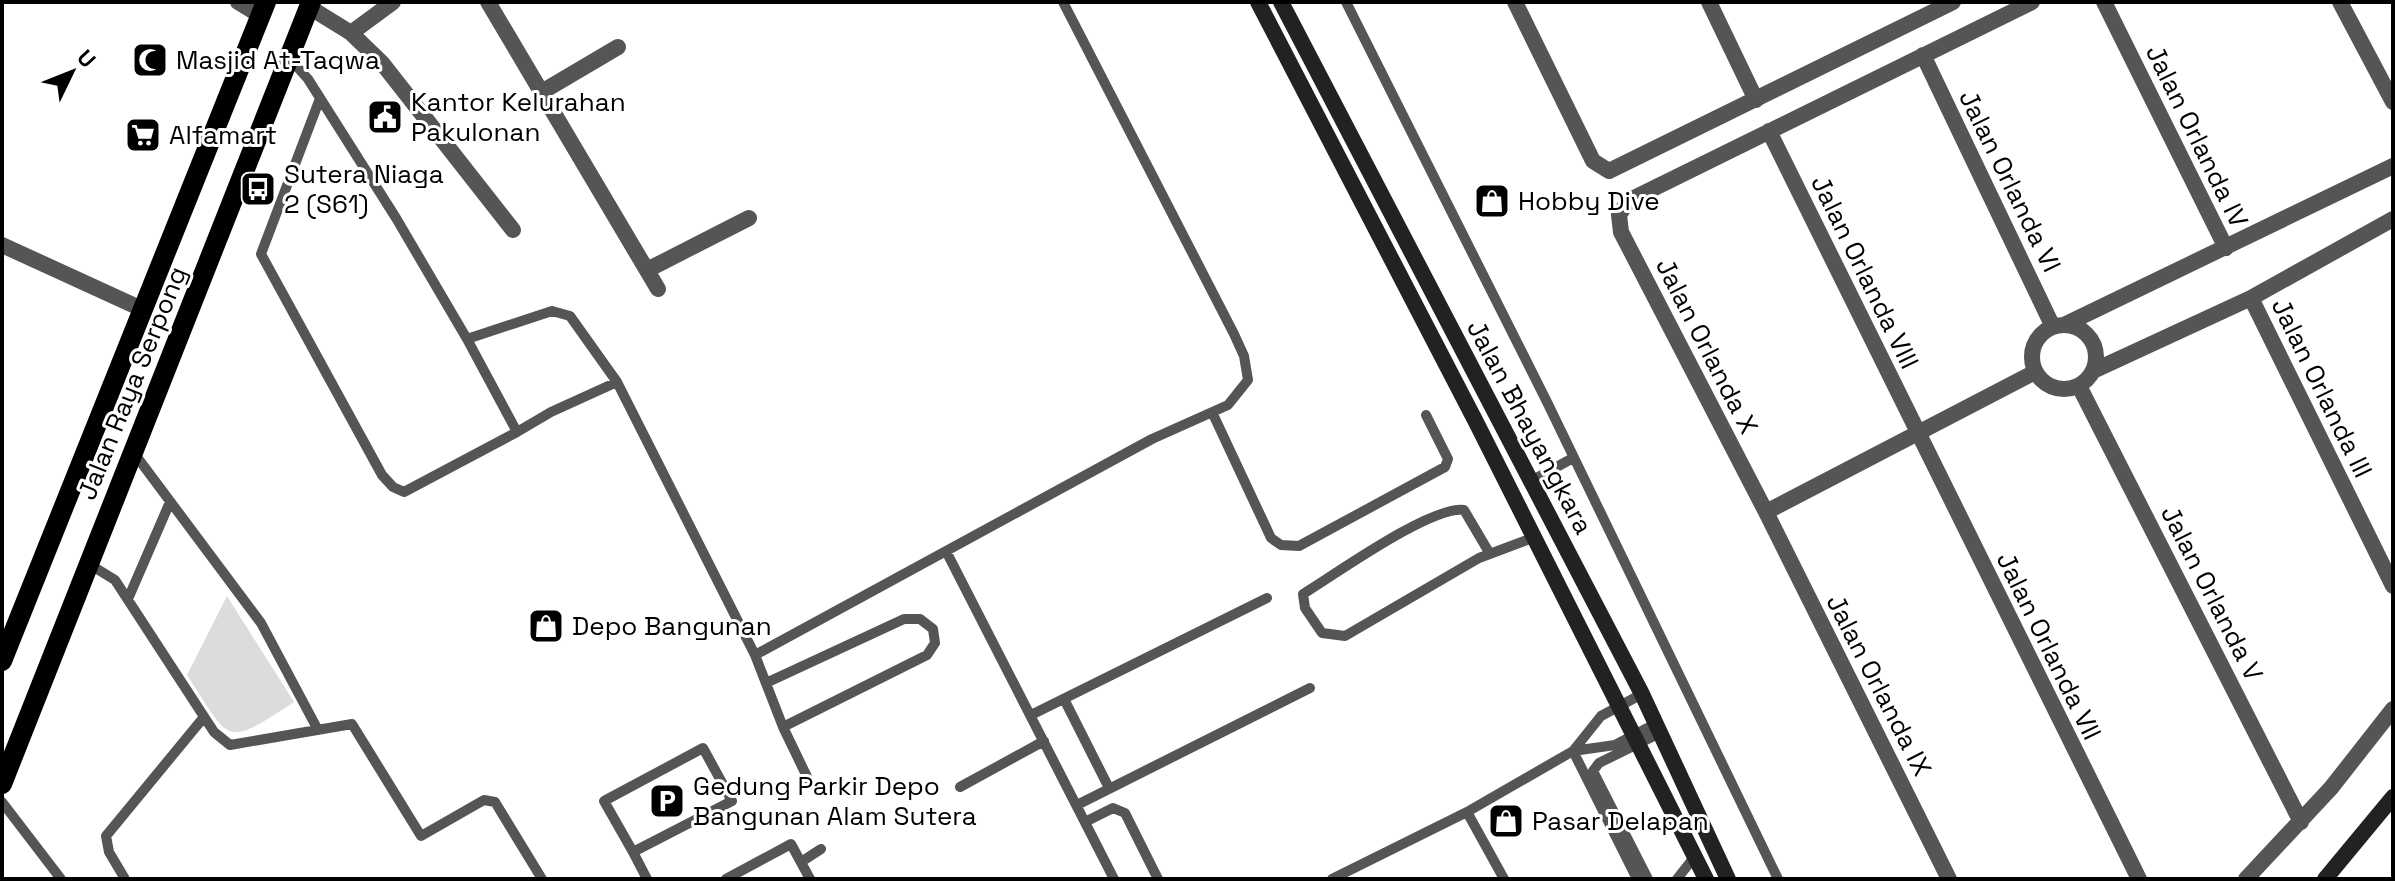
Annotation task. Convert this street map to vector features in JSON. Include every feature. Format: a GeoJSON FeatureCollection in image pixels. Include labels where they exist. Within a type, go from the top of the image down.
{"type":"FeatureCollection","features":[{"type":"Feature","properties":{"kind":"main road","name":"Jalan Bhayangkara"},"geometry":{"type":"LineString","coordinates":[[1258,2],[1535,537],[1706,879]]}},
{"type":"Feature","properties":{"kind":"main road","name":"Jalan Raya Serpong"},"geometry":{"type":"LineString","coordinates":[[2,784],[310,4]]}},
{"type":"Feature","properties":{"kind":"main road","name":"Jalan Bhayangkara"},"geometry":{"type":"LineString","coordinates":[[1288,4],[1642,694],[1728,879]]}},
{"type":"Feature","properties":{"kind":"main road","name":"Jalan Raya Serpong"},"geometry":{"type":"LineString","coordinates":[[2,661],[264,9]]}},
{"type":"Feature","properties":{"kind":"main road"},"geometry":{"type":"LineString","coordinates":[[2325,879],[2393,797]]}},
{"type":"Feature","properties":{"kind":"street"},"geometry":{"type":"LineString","coordinates":[[238,2],[264,9]]}},
{"type":"Feature","properties":{"kind":"street"},"geometry":{"type":"LineString","coordinates":[[351,33],[393,2]]}},
{"type":"Feature","properties":{"kind":"street"},"geometry":{"type":"LineString","coordinates":[[488,2],[658,289]]}},
{"type":"Feature","properties":{"kind":"street"},"geometry":{"type":"LineString","coordinates":[[1515,2],[1593,161],[1609,171],[1756,100],[1922,9],[1953,2]]}},
{"type":"Feature","properties":{"kind":"street"},"geometry":{"type":"LineString","coordinates":[[1709,2],[1756,100]]}},
{"type":"Feature","properties":{"kind":"street"},"geometry":{"type":"LineString","coordinates":[[1769,131],[2032,2]]}},
{"type":"Feature","properties":{"kind":"street","name":"Jalan Orlanda IV"},"geometry":{"type":"LineString","coordinates":[[2104,2],[2226,248]]}},
{"type":"Feature","properties":{"kind":"street"},"geometry":{"type":"LineString","coordinates":[[2340,2],[2393,102]]}},
{"type":"Feature","properties":{"kind":"street"},"geometry":{"type":"LineString","coordinates":[[310,4],[351,33],[382,63],[513,230]]}},
{"type":"Feature","properties":{"kind":"street"},"geometry":{"type":"LineString","coordinates":[[540,93],[618,47]]}},
{"type":"Feature","properties":{"kind":"street","name":"Jalan Orlanda VI"},"geometry":{"type":"LineString","coordinates":[[1923,55],[2059,326]]}},
{"type":"Feature","properties":{"kind":"street","name":"Jalan Orlanda X"},"geometry":{"type":"LineString","coordinates":[[1766,512],[1621,232],[1619,215],[1628,201],[1769,131]]}},
{"type":"Feature","properties":{"kind":"street","name":"Jalan Orlanda VIII"},"geometry":{"type":"LineString","coordinates":[[1769,131],[1917,434]]}},
{"type":"Feature","properties":{"kind":"street"},"geometry":{"type":"LineString","coordinates":[[2393,166],[2059,326],[2036,340],[2032,351],[2035,372],[2050,386],[2070,389],[2079,386],[2093,371],[2251,298],[2393,219]]}},
{"type":"Feature","properties":{"kind":"street"},"geometry":{"type":"LineString","coordinates":[[647,270],[749,218]]}},
{"type":"Feature","properties":{"kind":"street"},"geometry":{"type":"LineString","coordinates":[[2,245],[144,310]]}},
{"type":"Feature","properties":{"kind":"street","name":"Jalan Orlanda III"},"geometry":{"type":"LineString","coordinates":[[2251,298],[2393,586]]}},
{"type":"Feature","properties":{"kind":"street"},"geometry":{"type":"LineString","coordinates":[[2059,326],[2085,333],[2092,342],[2096,361],[2093,371]]}},
{"type":"Feature","properties":{"kind":"street"},"geometry":{"type":"LineString","coordinates":[[1766,512],[2035,372]]}},
{"type":"Feature","properties":{"kind":"street","name":"Jalan Orlanda V"},"geometry":{"type":"LineString","coordinates":[[2079,386],[2301,822]]}},
{"type":"Feature","properties":{"kind":"street","name":"Jalan Orlanda VII"},"geometry":{"type":"LineString","coordinates":[[1917,434],[2139,879]]}},
{"type":"Feature","properties":{"kind":"street","name":"Jalan Orlanda IX"},"geometry":{"type":"LineString","coordinates":[[1766,512],[1949,879]]}},
{"type":"Feature","properties":{"kind":"street"},"geometry":{"type":"LineString","coordinates":[[2246,879],[2301,822],[2393,709]]}},
{"type":"Feature","properties":{"kind":"lane"},"geometry":{"type":"LineString","coordinates":[[755,655],[1152,439],[1228,405],[1243,391],[1248,380],[1244,356],[1063,2]]}},
{"type":"Feature","properties":{"kind":"lane"},"geometry":{"type":"LineString","coordinates":[[1346,2],[1778,879]]}},
{"type":"Feature","properties":{"kind":"lane"},"geometry":{"type":"LineString","coordinates":[[290,59],[308,79],[319,101],[396,218],[517,432]]}},
{"type":"Feature","properties":{"kind":"lane"},"geometry":{"type":"LineString","coordinates":[[319,101],[261,254],[382,475],[393,487],[404,492],[551,412],[617,382]]}},
{"type":"Feature","properties":{"kind":"lane"},"geometry":{"type":"LineString","coordinates":[[467,339],[552,311],[570,316],[617,382],[755,655],[783,727],[811,785]]}},
{"type":"Feature","properties":{"kind":"lane"},"geometry":{"type":"LineString","coordinates":[[1212,412],[1271,538],[1281,545],[1299,546],[1445,467],[1448,459],[1426,415]]}},
{"type":"Feature","properties":{"kind":"lane"},"geometry":{"type":"LineString","coordinates":[[133,452],[261,623],[318,730]]}},
{"type":"Feature","properties":{"kind":"lane"},"geometry":{"type":"LineString","coordinates":[[1531,481],[1573,458]]}},
{"type":"Feature","properties":{"kind":"lane"},"geometry":{"type":"LineString","coordinates":[[128,599],[170,502]]}},
{"type":"Feature","properties":{"kind":"lane"},"geometry":{"type":"LineString","coordinates":[[1490,554],[1464,510],[1452,508],[1387,542],[1303,594],[1305,608],[1322,633],[1345,636],[1490,554],[1535,537]]}},
{"type":"Feature","properties":{"kind":"lane"},"geometry":{"type":"LineString","coordinates":[[947,553],[1114,879]]}},
{"type":"Feature","properties":{"kind":"lane"},"geometry":{"type":"LineString","coordinates":[[89,564],[115,580],[214,732],[230,745],[352,724],[421,836],[484,800],[495,802],[542,879]]}},
{"type":"Feature","properties":{"kind":"lane"},"geometry":{"type":"LineString","coordinates":[[1031,715],[1267,598]]}},
{"type":"Feature","properties":{"kind":"lane"},"geometry":{"type":"LineString","coordinates":[[766,683],[904,619],[920,619],[933,629],[935,643],[927,655],[783,727]]}},
{"type":"Feature","properties":{"kind":"lane"},"geometry":{"type":"LineString","coordinates":[[1077,805],[1310,688]]}},
{"type":"Feature","properties":{"kind":"lane"},"geometry":{"type":"LineString","coordinates":[[1332,879],[1467,812],[1573,751],[1601,716],[1642,694]]}},
{"type":"Feature","properties":{"kind":"lane"},"geometry":{"type":"LineString","coordinates":[[1064,699],[1109,788]]}},
{"type":"Feature","properties":{"kind":"lane"},"geometry":{"type":"LineString","coordinates":[[125,879],[109,852],[106,836],[204,717]]}},
{"type":"Feature","properties":{"kind":"lane"},"geometry":{"type":"LineString","coordinates":[[1648,879],[1593,771],[1599,763],[1657,728]]}},
{"type":"Feature","properties":{"kind":"lane"},"geometry":{"type":"LineString","coordinates":[[1573,751],[1637,739]]}},
{"type":"Feature","properties":{"kind":"lane"},"geometry":{"type":"LineString","coordinates":[[960,787],[1044,741]]}},
{"type":"Feature","properties":{"kind":"lane"},"geometry":{"type":"LineString","coordinates":[[633,852],[732,801],[703,748],[604,801],[647,879]]}},
{"type":"Feature","properties":{"kind":"lane"},"geometry":{"type":"LineString","coordinates":[[1573,751],[1637,879]]}},
{"type":"Feature","properties":{"kind":"lane"},"geometry":{"type":"LineString","coordinates":[[2,802],[61,879]]}},
{"type":"Feature","properties":{"kind":"lane"},"geometry":{"type":"LineString","coordinates":[[1085,822],[1113,808],[1125,813],[1158,879]]}},
{"type":"Feature","properties":{"kind":"lane"},"geometry":{"type":"LineString","coordinates":[[1467,812],[1504,879]]}},
{"type":"Feature","properties":{"kind":"lane"},"geometry":{"type":"LineString","coordinates":[[726,879],[791,844],[810,879]]}},
{"type":"Feature","properties":{"kind":"lane"},"geometry":{"type":"LineString","coordinates":[[801,862],[821,849]]}},
{"type":"Feature","properties":{"kind":"lane"},"geometry":{"type":"LineString","coordinates":[[1677,879],[1695,856]]}},
{"type":"Feature","properties":{"kind":"shaded area"},"geometry":{"type":"Polygon","coordinates":[[[227,596],[294,702],[241,732],[230,731],[221,725],[187,675],[227,596]]]}},
{"type":"Feature","properties":{"kind":"place","name":"Masjid At-Taqwa"},"geometry":{"type":"Point","coordinates":[150,60]}},
{"type":"Feature","properties":{"kind":"place","name":"Kantor Kelurahan Pakulonan"},"geometry":{"type":"Point","coordinates":[385,117]}},
{"type":"Feature","properties":{"kind":"place","name":"Alfamart"},"geometry":{"type":"Point","coordinates":[143,135]}},
{"type":"Feature","properties":{"kind":"place","name":"Sutera Niaga 2 (S61)"},"geometry":{"type":"Point","coordinates":[258,189]}},
{"type":"Feature","properties":{"kind":"place","name":"Hobby Dive"},"geometry":{"type":"Point","coordinates":[1492,201]}},
{"type":"Feature","properties":{"kind":"place","name":"Depo Bangunan"},"geometry":{"type":"Point","coordinates":[546,626]}},
{"type":"Feature","properties":{"kind":"place","name":"Gedung Parkir Depo Bangunan Alam Sutera"},"geometry":{"type":"Point","coordinates":[667,801]}},
{"type":"Feature","properties":{"kind":"place","name":"Pasar Delapan"},"geometry":{"type":"Point","coordinates":[1506,821]}}]}
